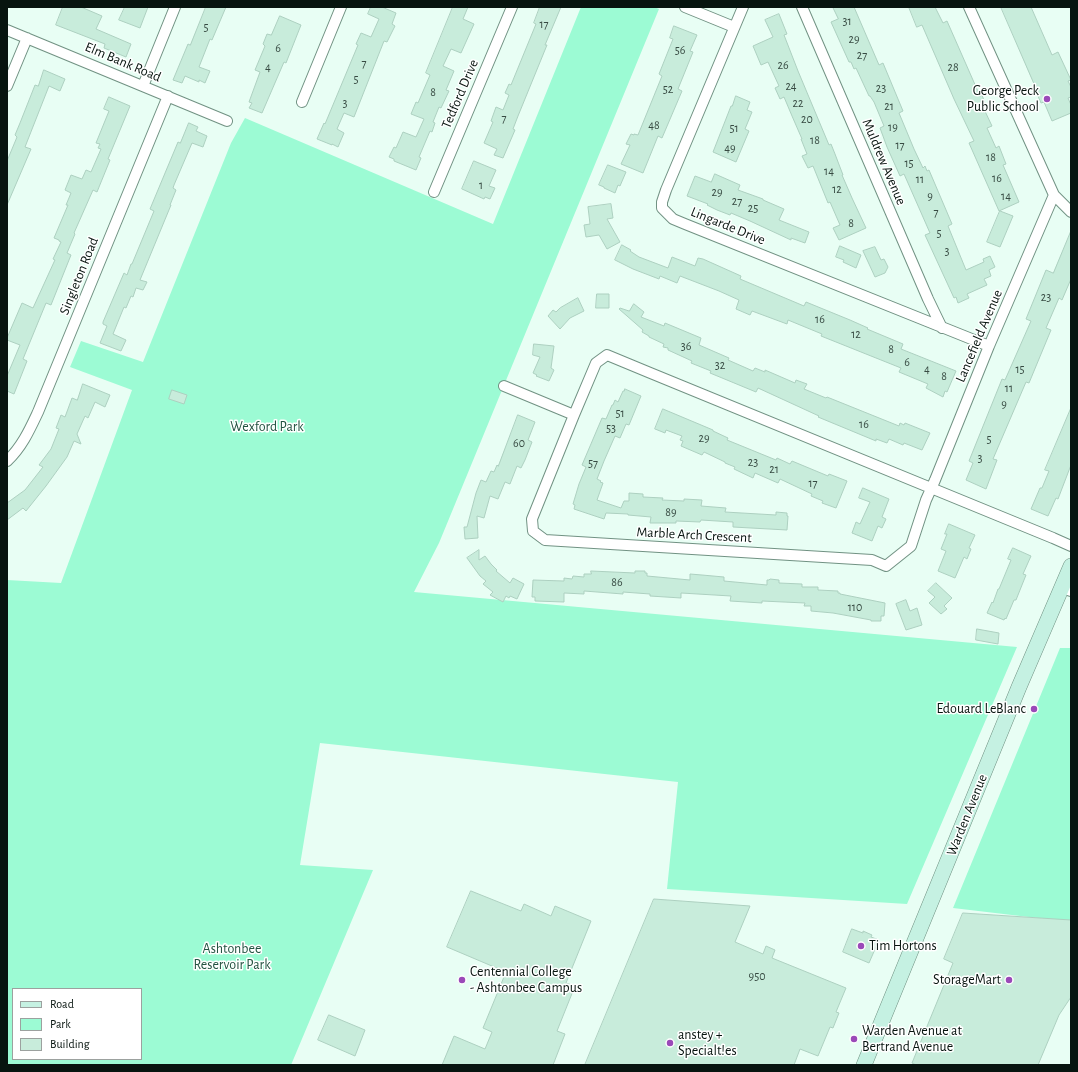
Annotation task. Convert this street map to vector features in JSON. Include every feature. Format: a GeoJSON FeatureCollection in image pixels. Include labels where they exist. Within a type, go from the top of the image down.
{"type":"FeatureCollection","features":[{"type":"Feature","properties":{"kind":"main road","name":"Warden Avenue"},"geometry":{"type":"LineString","coordinates":[[864,1065],[1019,687],[1066,590],[1071,566]]}},
{"type":"Feature","properties":{"kind":"street"},"geometry":{"type":"LineString","coordinates":[[142,86],[176,7]]}},
{"type":"Feature","properties":{"kind":"street"},"geometry":{"type":"LineString","coordinates":[[302,102],[341,7]]}},
{"type":"Feature","properties":{"kind":"street","name":"Tedford Drive"},"geometry":{"type":"LineString","coordinates":[[434,192],[512,7]]}},
{"type":"Feature","properties":{"kind":"street"},"geometry":{"type":"LineString","coordinates":[[685,7],[734,27]]}},
{"type":"Feature","properties":{"kind":"street","name":"Lingarde Drive"},"geometry":{"type":"LineString","coordinates":[[743,7],[666,190],[662,202],[662,208],[673,219],[989,346]]}},
{"type":"Feature","properties":{"kind":"street","name":"Muldrew Avenue"},"geometry":{"type":"LineString","coordinates":[[802,7],[928,299],[942,328]]}},
{"type":"Feature","properties":{"kind":"street"},"geometry":{"type":"LineString","coordinates":[[969,7],[1054,195],[1071,212]]}},
{"type":"Feature","properties":{"kind":"street","name":"Elm Bank Road"},"geometry":{"type":"LineString","coordinates":[[7,30],[227,121]]}},
{"type":"Feature","properties":{"kind":"street"},"geometry":{"type":"LineString","coordinates":[[7,86],[27,38]]}},
{"type":"Feature","properties":{"kind":"street","name":"Singleton Road"},"geometry":{"type":"LineString","coordinates":[[7,461],[27,436],[38,412],[168,96]]}},
{"type":"Feature","properties":{"kind":"street","name":"Lancefield Avenue"},"geometry":{"type":"LineString","coordinates":[[932,488],[989,346],[1054,195]]}},
{"type":"Feature","properties":{"kind":"street","name":"Marble Arch Crescent"},"geometry":{"type":"LineString","coordinates":[[932,488],[926,500],[911,546],[886,566],[872,560],[545,540],[533,531],[532,519],[574,415],[596,363],[607,355],[932,488],[1071,546]]}},
{"type":"Feature","properties":{"kind":"street"},"geometry":{"type":"LineString","coordinates":[[504,386],[574,415]]}},
{"type":"Feature","properties":{"kind":"green space"},"geometry":{"type":"Polygon","coordinates":[[[581,7],[654,7],[659,9],[439,543],[414,592],[1017,647],[907,904],[667,889],[678,782],[320,743],[300,865],[373,870],[291,1065],[7,1065],[7,580],[61,583],[132,390],[70,367],[81,341],[143,362],[231,143],[245,118],[493,224],[581,7]]]}},
{"type":"Feature","properties":{"kind":"green space"},"geometry":{"type":"Polygon","coordinates":[[[1060,648],[1071,648],[1071,922],[953,908],[1060,648]]]}},
{"type":"Feature","properties":{"kind":"building"},"geometry":{"type":"Polygon","coordinates":[[[63,7],[81,7],[102,16],[96,29],[131,44],[126,57],[104,48],[105,44],[56,25],[63,7]]]}},
{"type":"Feature","properties":{"kind":"building"},"geometry":{"type":"Polygon","coordinates":[[[125,7],[148,7],[140,28],[119,20],[125,7]]]}},
{"type":"Feature","properties":{"kind":"building"},"geometry":{"type":"Polygon","coordinates":[[[206,7],[226,7],[212,40],[210,39],[199,67],[210,71],[205,83],[185,76],[182,83],[173,80],[188,44],[190,45],[206,7]]]}},
{"type":"Feature","properties":{"kind":"building"},"geometry":{"type":"Polygon","coordinates":[[[371,7],[382,7],[396,13],[392,24],[395,26],[387,42],[384,41],[354,117],[344,113],[337,129],[344,133],[338,147],[317,139],[324,123],[325,124],[358,45],[356,44],[361,33],[371,37],[379,19],[368,14],[371,7]]]}},
{"type":"Feature","properties":{"kind":"building"},"geometry":{"type":"Polygon","coordinates":[[[453,7],[468,7],[463,19],[474,24],[461,53],[451,49],[443,66],[454,71],[446,90],[449,91],[441,108],[439,107],[433,122],[435,123],[432,132],[430,131],[419,157],[421,158],[416,170],[394,161],[394,159],[389,157],[394,147],[396,148],[403,132],[416,137],[424,119],[411,114],[416,102],[418,103],[430,75],[426,73],[453,7]]]}},
{"type":"Feature","properties":{"kind":"building"},"geometry":{"type":"Polygon","coordinates":[[[540,7],[561,7],[545,45],[547,45],[518,116],[513,129],[515,130],[503,158],[494,155],[497,149],[484,143],[493,122],[491,121],[496,107],[503,110],[509,95],[505,93],[509,84],[511,85],[536,24],[534,23],[540,7]]]}},
{"type":"Feature","properties":{"kind":"building"},"geometry":{"type":"Polygon","coordinates":[[[833,7],[854,7],[879,65],[883,63],[903,111],[899,113],[914,149],[923,168],[925,166],[927,171],[929,170],[952,224],[948,226],[966,270],[984,262],[983,259],[990,256],[995,267],[989,270],[991,276],[984,279],[987,285],[967,294],[969,298],[958,303],[956,297],[954,298],[925,235],[930,233],[904,174],[900,176],[887,147],[880,128],[884,126],[874,102],[869,96],[856,68],[854,69],[851,62],[849,62],[831,22],[838,19],[833,7]]]}},
{"type":"Feature","properties":{"kind":"building"},"geometry":{"type":"Polygon","coordinates":[[[909,7],[935,7],[943,23],[947,21],[980,96],[982,95],[986,106],[983,107],[992,126],[987,128],[996,148],[999,146],[1006,164],[1003,165],[1019,202],[999,211],[969,143],[974,141],[922,25],[917,27],[909,7]]]}},
{"type":"Feature","properties":{"kind":"building"},"geometry":{"type":"Polygon","coordinates":[[[1001,7],[1031,7],[1052,55],[1058,52],[1071,80],[1068,81],[1071,87],[1071,97],[1068,98],[1071,105],[1071,113],[1052,121],[1044,102],[1041,103],[1001,7]]]}},
{"type":"Feature","properties":{"kind":"building"},"geometry":{"type":"Polygon","coordinates":[[[779,14],[787,34],[784,35],[798,71],[829,145],[831,144],[842,175],[866,228],[839,240],[833,228],[840,225],[830,202],[828,203],[813,166],[808,168],[802,156],[807,154],[784,97],[780,99],[775,88],[779,86],[768,62],[761,65],[753,46],[773,37],[765,20],[779,14]]]}},
{"type":"Feature","properties":{"kind":"building"},"geometry":{"type":"Polygon","coordinates":[[[280,16],[301,25],[286,63],[284,62],[262,113],[249,108],[252,103],[249,102],[260,72],[255,70],[265,46],[263,44],[267,34],[271,35],[280,16]]]}},
{"type":"Feature","properties":{"kind":"building"},"geometry":{"type":"Polygon","coordinates":[[[674,26],[697,35],[690,51],[693,52],[678,89],[682,91],[662,138],[658,136],[643,173],[621,164],[630,145],[626,144],[631,134],[638,135],[662,76],[659,74],[673,39],[670,38],[674,26]]]}},
{"type":"Feature","properties":{"kind":"building"},"geometry":{"type":"Polygon","coordinates":[[[44,70],[65,79],[60,91],[49,86],[25,147],[31,149],[7,205],[7,161],[17,137],[15,135],[35,85],[38,86],[44,70]]]}},
{"type":"Feature","properties":{"kind":"building"},"geometry":{"type":"Polygon","coordinates":[[[736,96],[750,102],[747,110],[752,112],[745,129],[749,131],[736,162],[713,152],[736,96]]]}},
{"type":"Feature","properties":{"kind":"building"},"geometry":{"type":"Polygon","coordinates":[[[109,97],[130,106],[108,159],[110,160],[97,192],[93,190],[74,233],[75,234],[67,253],[71,255],[51,305],[46,303],[23,359],[27,361],[14,394],[7,391],[7,376],[20,345],[7,340],[7,338],[22,303],[33,308],[55,260],[53,259],[61,242],[54,238],[68,205],[66,205],[71,193],[65,190],[71,175],[82,179],[86,170],[91,172],[101,149],[98,148],[100,144],[96,143],[109,111],[104,109],[109,97]]]}},
{"type":"Feature","properties":{"kind":"building"},"geometry":{"type":"Polygon","coordinates":[[[189,123],[198,127],[196,131],[207,136],[203,147],[192,143],[174,185],[173,188],[176,190],[171,205],[140,280],[147,282],[143,290],[136,288],[133,297],[131,296],[126,308],[124,307],[113,334],[126,340],[121,351],[100,343],[107,326],[103,324],[103,322],[124,273],[127,275],[132,264],[154,211],[150,209],[178,142],[180,143],[189,123]]]}},
{"type":"Feature","properties":{"kind":"building"},"geometry":{"type":"Polygon","coordinates":[[[474,161],[496,170],[489,186],[495,188],[490,199],[485,197],[484,199],[462,189],[474,161]]]}},
{"type":"Feature","properties":{"kind":"building"},"geometry":{"type":"Polygon","coordinates":[[[608,165],[626,172],[615,193],[599,185],[608,165]]]}},
{"type":"Feature","properties":{"kind":"building"},"geometry":{"type":"Polygon","coordinates":[[[715,174],[740,185],[738,190],[763,199],[784,209],[779,220],[809,232],[805,243],[791,238],[791,240],[750,221],[731,213],[730,215],[717,210],[707,205],[708,204],[687,196],[695,176],[711,182],[715,174]]]}},
{"type":"Feature","properties":{"kind":"building"},"geometry":{"type":"Polygon","coordinates":[[[611,204],[613,218],[607,219],[620,242],[607,249],[599,235],[586,237],[584,225],[590,224],[588,207],[611,204]]]}},
{"type":"Feature","properties":{"kind":"building"},"geometry":{"type":"Polygon","coordinates":[[[1000,211],[1013,216],[1000,247],[987,242],[1000,211]]]}},
{"type":"Feature","properties":{"kind":"building"},"geometry":{"type":"Polygon","coordinates":[[[1071,231],[1071,279],[1062,300],[1059,298],[1046,328],[1051,330],[1029,383],[1026,382],[993,459],[997,460],[986,489],[966,480],[973,463],[969,461],[1002,379],[1005,380],[1031,321],[1026,319],[1046,270],[1053,273],[1071,231]]]}},
{"type":"Feature","properties":{"kind":"building"},"geometry":{"type":"Polygon","coordinates":[[[622,245],[639,257],[668,268],[672,257],[695,266],[698,258],[703,259],[741,276],[740,279],[804,306],[806,302],[850,320],[903,344],[901,349],[956,371],[947,392],[945,391],[943,397],[926,388],[928,384],[899,372],[901,368],[821,336],[822,334],[788,320],[787,324],[752,311],[750,315],[736,309],[739,300],[719,291],[680,276],[677,283],[660,276],[659,279],[633,269],[615,260],[622,245]]]}},
{"type":"Feature","properties":{"kind":"building"},"geometry":{"type":"Polygon","coordinates":[[[840,246],[861,255],[856,268],[843,262],[844,260],[836,257],[840,246]]]}},
{"type":"Feature","properties":{"kind":"building"},"geometry":{"type":"Polygon","coordinates":[[[875,247],[881,260],[884,259],[888,267],[885,273],[875,277],[863,251],[875,247]]]}},
{"type":"Feature","properties":{"kind":"building"},"geometry":{"type":"Polygon","coordinates":[[[597,294],[609,294],[609,308],[596,308],[597,294]]]}},
{"type":"Feature","properties":{"kind":"building"},"geometry":{"type":"Polygon","coordinates":[[[578,298],[584,311],[570,318],[560,329],[548,316],[553,310],[556,312],[560,308],[578,298]]]}},
{"type":"Feature","properties":{"kind":"building"},"geometry":{"type":"Polygon","coordinates":[[[634,304],[644,312],[641,317],[664,326],[665,323],[701,338],[699,345],[729,358],[728,360],[753,371],[755,368],[765,372],[765,370],[795,383],[796,380],[807,384],[804,389],[826,398],[827,397],[899,426],[900,423],[904,425],[905,423],[930,433],[922,450],[904,443],[903,445],[889,439],[887,443],[876,439],[876,441],[818,417],[819,416],[758,388],[756,392],[710,373],[711,371],[691,363],[692,361],[668,350],[668,348],[663,347],[664,344],[642,332],[643,330],[619,309],[629,311],[634,304]]]}},
{"type":"Feature","properties":{"kind":"building"},"geometry":{"type":"Polygon","coordinates":[[[534,344],[554,346],[551,368],[554,370],[549,381],[536,376],[537,375],[533,373],[540,357],[533,355],[534,344]]]}},
{"type":"Feature","properties":{"kind":"building"},"geometry":{"type":"Polygon","coordinates":[[[83,384],[110,395],[105,407],[95,402],[88,418],[85,416],[77,434],[81,444],[74,441],[67,457],[26,511],[23,508],[7,520],[7,503],[25,490],[43,467],[39,465],[51,449],[59,429],[56,428],[61,415],[65,417],[72,398],[77,400],[83,384]]]}},
{"type":"Feature","properties":{"kind":"building"},"geometry":{"type":"Polygon","coordinates":[[[625,389],[641,396],[629,425],[626,424],[620,438],[615,436],[604,461],[597,479],[603,483],[597,500],[621,508],[624,501],[629,501],[629,493],[643,494],[643,497],[663,498],[662,500],[702,500],[701,506],[726,508],[725,512],[776,515],[776,512],[787,513],[787,530],[733,527],[733,522],[701,520],[700,522],[676,521],[676,523],[650,523],[651,517],[628,514],[606,513],[604,519],[574,509],[575,505],[573,504],[586,467],[582,465],[602,418],[606,419],[615,400],[618,402],[625,389]]]}},
{"type":"Feature","properties":{"kind":"building"},"geometry":{"type":"Polygon","coordinates":[[[172,390],[187,395],[184,404],[169,399],[172,390]]]}},
{"type":"Feature","properties":{"kind":"building"},"geometry":{"type":"Polygon","coordinates":[[[1071,408],[1071,465],[1058,499],[1056,498],[1048,516],[1031,509],[1049,471],[1045,470],[1071,408]]]}},
{"type":"Feature","properties":{"kind":"building"},"geometry":{"type":"Polygon","coordinates":[[[663,409],[713,430],[728,438],[727,440],[776,460],[777,458],[790,464],[792,461],[828,476],[829,474],[847,481],[836,508],[822,503],[823,501],[811,496],[812,494],[780,479],[778,483],[755,473],[753,478],[734,469],[735,467],[704,452],[702,455],[681,446],[683,441],[680,440],[682,436],[666,430],[665,433],[655,429],[663,409]]]}},
{"type":"Feature","properties":{"kind":"building"},"geometry":{"type":"Polygon","coordinates":[[[518,415],[535,422],[528,440],[532,442],[525,460],[521,468],[517,466],[510,484],[505,482],[498,499],[490,496],[484,518],[477,516],[478,538],[465,539],[464,527],[467,527],[481,480],[486,482],[491,471],[494,472],[497,465],[498,466],[518,415]]]}},
{"type":"Feature","properties":{"kind":"building"},"geometry":{"type":"Polygon","coordinates":[[[863,488],[889,499],[882,517],[886,519],[882,528],[878,526],[872,541],[852,533],[856,522],[860,524],[870,502],[859,498],[863,488]]]}},
{"type":"Feature","properties":{"kind":"building"},"geometry":{"type":"Polygon","coordinates":[[[949,524],[975,535],[969,548],[971,549],[967,559],[964,557],[955,578],[938,571],[946,551],[941,549],[949,524]]]}},
{"type":"Feature","properties":{"kind":"building"},"geometry":{"type":"Polygon","coordinates":[[[1013,548],[1031,556],[1023,574],[1026,575],[1016,600],[1014,600],[1006,619],[1005,618],[1004,620],[987,613],[992,602],[993,603],[1011,560],[1008,559],[1013,548]]]}},
{"type":"Feature","properties":{"kind":"building"},"geometry":{"type":"Polygon","coordinates":[[[479,550],[479,560],[485,556],[497,570],[496,571],[510,583],[513,578],[524,584],[517,599],[506,596],[503,602],[490,595],[493,592],[483,584],[486,581],[480,576],[467,558],[479,550]]]}},
{"type":"Feature","properties":{"kind":"building"},"geometry":{"type":"Polygon","coordinates":[[[591,571],[635,573],[635,571],[645,571],[647,576],[690,580],[690,574],[724,577],[724,581],[767,585],[767,580],[779,580],[779,583],[802,584],[802,587],[818,587],[818,590],[838,591],[840,594],[885,603],[884,616],[881,616],[881,621],[871,621],[833,613],[811,611],[811,606],[804,606],[805,603],[730,601],[731,596],[681,593],[681,598],[650,596],[650,594],[623,592],[623,594],[584,591],[584,594],[564,593],[564,602],[535,601],[535,597],[532,597],[533,580],[564,581],[564,578],[572,579],[573,576],[584,577],[584,574],[591,574],[591,571]]]}},
{"type":"Feature","properties":{"kind":"building"},"geometry":{"type":"Polygon","coordinates":[[[936,583],[952,598],[944,606],[947,609],[941,614],[929,603],[935,597],[928,591],[936,583]]]}},
{"type":"Feature","properties":{"kind":"building"},"geometry":{"type":"Polygon","coordinates":[[[906,600],[910,611],[917,608],[922,625],[906,630],[896,604],[906,600]]]}},
{"type":"Feature","properties":{"kind":"building"},"geometry":{"type":"Polygon","coordinates":[[[977,629],[999,633],[998,644],[976,640],[977,629]]]}},
{"type":"Feature","properties":{"kind":"building"},"geometry":{"type":"Polygon","coordinates":[[[471,891],[521,911],[524,904],[551,916],[555,906],[591,921],[566,983],[575,986],[557,1031],[565,1034],[553,1065],[442,1065],[454,1036],[485,1049],[492,1032],[483,1028],[506,972],[447,947],[471,891]]]}},
{"type":"Feature","properties":{"kind":"building"},"geometry":{"type":"Polygon","coordinates":[[[654,899],[750,906],[735,942],[763,954],[766,946],[775,950],[772,958],[846,988],[836,1012],[839,1013],[833,1028],[830,1027],[818,1056],[800,1049],[794,1065],[585,1065],[654,899]]]}},
{"type":"Feature","properties":{"kind":"building","name":"StorageMart"},"geometry":{"type":"Polygon","coordinates":[[[963,913],[1071,920],[1071,997],[1059,1015],[1038,1065],[916,1065],[912,1063],[953,963],[944,959],[963,913]]]}},
{"type":"Feature","properties":{"kind":"building","name":"Tim Hortons"},"geometry":{"type":"Polygon","coordinates":[[[852,929],[863,933],[863,931],[872,935],[871,937],[879,940],[869,963],[843,952],[852,929]]]}},
{"type":"Feature","properties":{"kind":"building"},"geometry":{"type":"Polygon","coordinates":[[[329,1015],[365,1030],[355,1056],[318,1040],[329,1015]]]}},
{"type":"Feature","properties":{"kind":"place","name":"George Peck Public School"},"geometry":{"type":"Point","coordinates":[1047,99]}},
{"type":"Feature","properties":{"kind":"place","name":"Edouard LeBlanc"},"geometry":{"type":"Point","coordinates":[1034,709]}},
{"type":"Feature","properties":{"kind":"place","name":"Tim Hortons"},"geometry":{"type":"Point","coordinates":[861,946]}},
{"type":"Feature","properties":{"kind":"place","name":"Centennial College - Ashtonbee Campus"},"geometry":{"type":"Point","coordinates":[462,980]}},
{"type":"Feature","properties":{"kind":"place","name":"StorageMart"},"geometry":{"type":"Point","coordinates":[1009,980]}},
{"type":"Feature","properties":{"kind":"place","name":"Warden Avenue at Bertrand Avenue"},"geometry":{"type":"Point","coordinates":[854,1039]}},
{"type":"Feature","properties":{"kind":"place","name":"anstey + Specialt!es"},"geometry":{"type":"Point","coordinates":[670,1043]}},
{"type":"Feature","properties":{"kind":"park label","name":"Wexford Park"},"geometry":{"type":"Point","coordinates":[267,427]}},
{"type":"Feature","properties":{"kind":"park label","name":"Ashtonbee Reservoir Park"},"geometry":{"type":"Point","coordinates":[232,958]}}]}
